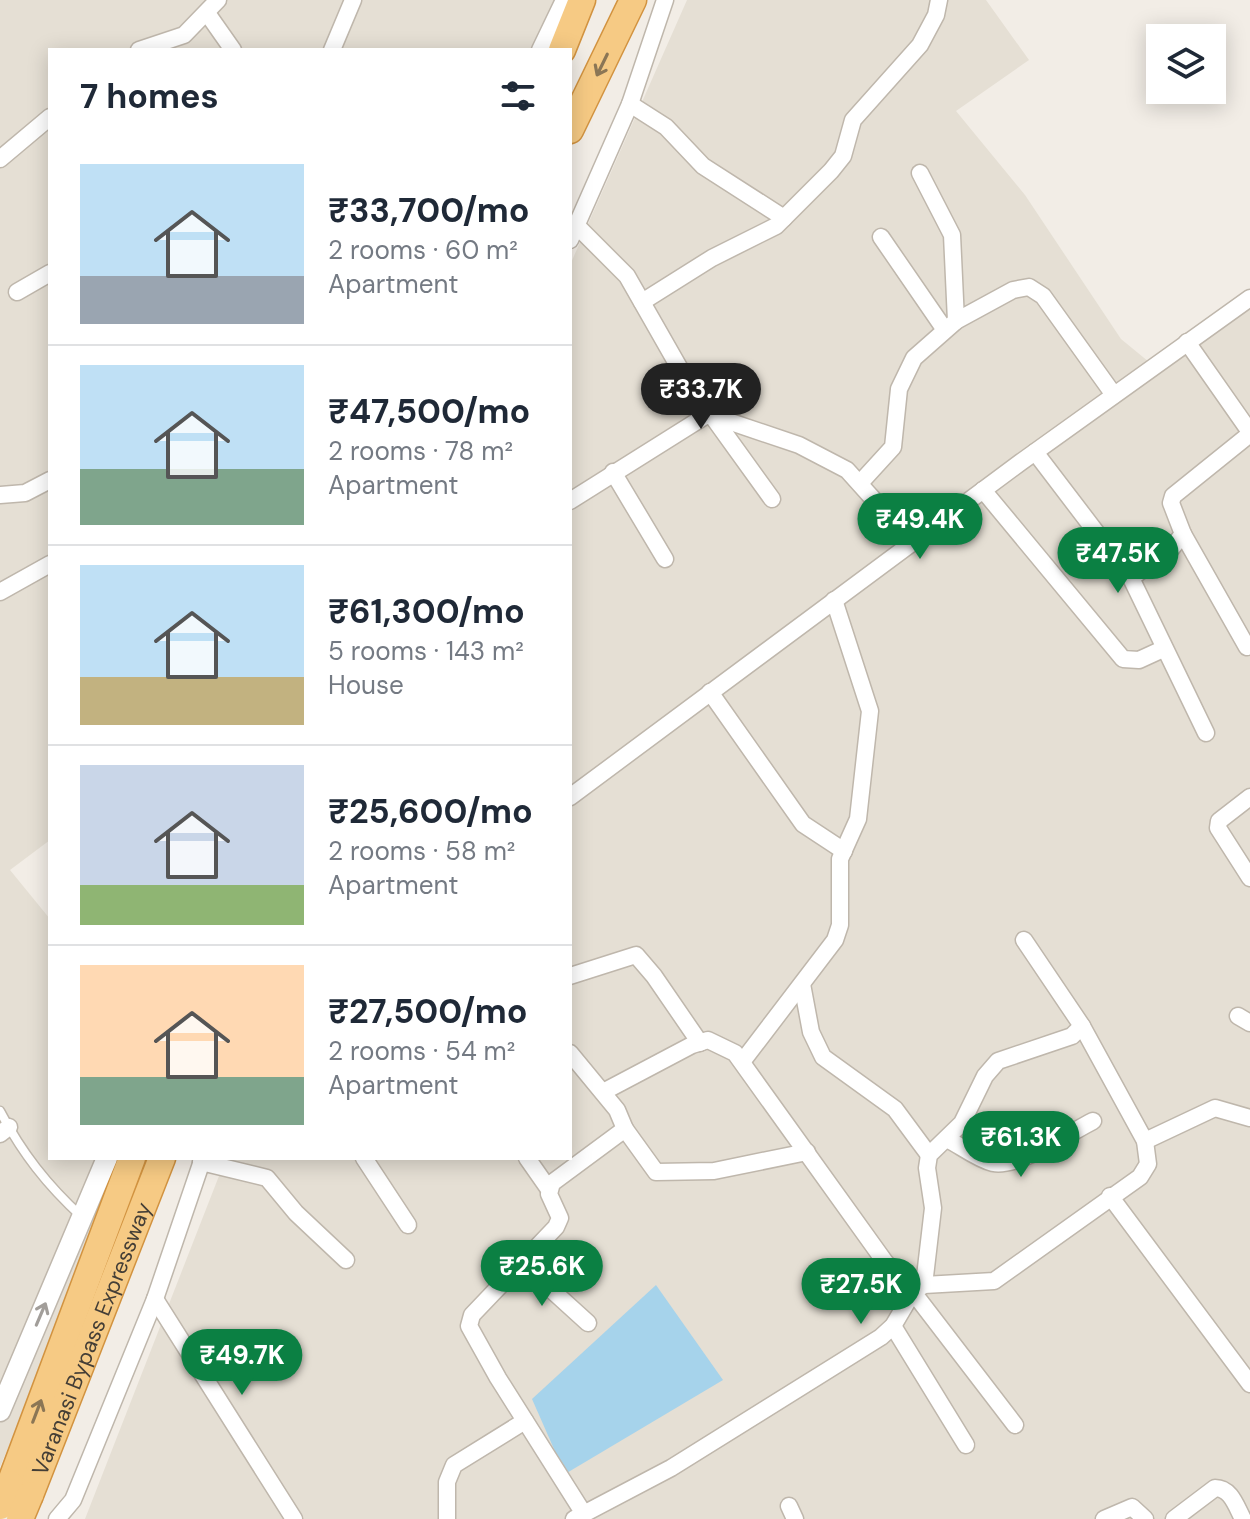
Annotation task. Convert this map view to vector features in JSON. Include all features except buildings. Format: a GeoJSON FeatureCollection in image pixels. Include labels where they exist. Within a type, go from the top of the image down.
{"type":"FeatureCollection","features":[{"type":"Feature","properties":{"kind":"highway"},"geometry":{"type":"LineString","coordinates":[[563,48],[582,0]]}},
{"type":"Feature","properties":{"kind":"highway"},"geometry":{"type":"LineString","coordinates":[[572,126],[633,0]]}},
{"type":"Feature","properties":{"kind":"highway","name":"Varanasi Bypass Expressway"},"geometry":{"type":"LineString","coordinates":[[15,1504],[131,1160]]}},
{"type":"Feature","properties":{"kind":"highway","name":"Varanasi Bypass Expressway"},"geometry":{"type":"LineString","coordinates":[[15,1504],[161,1160]]}},
{"type":"Feature","properties":{"kind":"street"},"geometry":{"type":"LineString","coordinates":[[333,48],[353,0]]}},
{"type":"Feature","properties":{"kind":"street"},"geometry":{"type":"LineString","coordinates":[[541,48],[564,0]]}},
{"type":"Feature","properties":{"kind":"street"},"geometry":{"type":"LineString","coordinates":[[665,0],[630,104],[573,232],[612,257],[642,302],[696,397],[772,499]]}},
{"type":"Feature","properties":{"kind":"street"},"geometry":{"type":"LineString","coordinates":[[642,302],[712,258],[758,237],[784,218],[843,156],[853,120],[920,45],[941,1]]}},
{"type":"Feature","properties":{"kind":"street"},"geometry":{"type":"LineString","coordinates":[[150,48],[183,42],[212,7],[232,48]]}},
{"type":"Feature","properties":{"kind":"street"},"geometry":{"type":"LineString","coordinates":[[630,104],[666,127],[703,166],[784,218]]}},
{"type":"Feature","properties":{"kind":"street"},"geometry":{"type":"LineString","coordinates":[[0,159],[48,119]]}},
{"type":"Feature","properties":{"kind":"street"},"geometry":{"type":"LineString","coordinates":[[920,173],[952,235],[951,326]]}},
{"type":"Feature","properties":{"kind":"street"},"geometry":{"type":"LineString","coordinates":[[881,237],[951,326]]}},
{"type":"Feature","properties":{"kind":"street"},"geometry":{"type":"LineString","coordinates":[[17,292],[48,274]]}},
{"type":"Feature","properties":{"kind":"street"},"geometry":{"type":"LineString","coordinates":[[861,482],[893,447],[899,389],[908,366],[951,326],[1013,290],[1034,288],[1043,296],[1114,395]]}},
{"type":"Feature","properties":{"kind":"street"},"geometry":{"type":"LineString","coordinates":[[572,796],[912,542],[1250,298]]}},
{"type":"Feature","properties":{"kind":"street"},"geometry":{"type":"LineString","coordinates":[[1187,342],[1250,433],[1173,496],[1171,503],[1183,534],[1247,647]]}},
{"type":"Feature","properties":{"kind":"street"},"geometry":{"type":"LineString","coordinates":[[572,500],[710,413]]}},
{"type":"Feature","properties":{"kind":"street"},"geometry":{"type":"LineString","coordinates":[[710,413],[799,445],[847,470],[912,542]]}},
{"type":"Feature","properties":{"kind":"street"},"geometry":{"type":"LineString","coordinates":[[1035,452],[1131,578],[1150,611],[1163,649],[1206,733]]}},
{"type":"Feature","properties":{"kind":"street"},"geometry":{"type":"LineString","coordinates":[[613,472],[665,559]]}},
{"type":"Feature","properties":{"kind":"street"},"geometry":{"type":"LineString","coordinates":[[0,495],[25,493],[48,481]]}},
{"type":"Feature","properties":{"kind":"street"},"geometry":{"type":"LineString","coordinates":[[983,490],[1123,659],[1139,660],[1163,649]]}},
{"type":"Feature","properties":{"kind":"street"},"geometry":{"type":"LineString","coordinates":[[1131,578],[1171,549],[1183,534]]}},
{"type":"Feature","properties":{"kind":"street"},"geometry":{"type":"LineString","coordinates":[[0,592],[48,565]]}},
{"type":"Feature","properties":{"kind":"street"},"geometry":{"type":"LineString","coordinates":[[742,1062],[835,940],[840,925],[838,878],[844,851],[858,819],[870,711],[834,600]]}},
{"type":"Feature","properties":{"kind":"street"},"geometry":{"type":"LineString","coordinates":[[710,692],[803,824],[844,851]]}},
{"type":"Feature","properties":{"kind":"street"},"geometry":{"type":"LineString","coordinates":[[1250,797],[1228,812],[1218,828],[1250,878]]}},
{"type":"Feature","properties":{"kind":"street"},"geometry":{"type":"LineString","coordinates":[[918,1288],[994,1281],[1145,1171],[1148,1164],[1145,1141],[1082,1026],[1024,940]]}},
{"type":"Feature","properties":{"kind":"street"},"geometry":{"type":"LineString","coordinates":[[572,975],[628,955],[636,955],[700,1043]]}},
{"type":"Feature","properties":{"kind":"street"},"geometry":{"type":"LineString","coordinates":[[802,984],[811,1032],[823,1057],[895,1109],[929,1155]]}},
{"type":"Feature","properties":{"kind":"street"},"geometry":{"type":"LineString","coordinates":[[528,1160],[548,1188],[560,1218],[523,1264],[472,1315],[469,1326],[579,1516],[671,1468],[881,1337],[893,1326],[918,1288],[933,1208],[927,1168],[929,1155],[962,1123],[985,1076],[998,1061],[1072,1036],[1082,1026]]}},
{"type":"Feature","properties":{"kind":"street"},"geometry":{"type":"LineString","coordinates":[[603,1092],[700,1043],[708,1040],[724,1045],[742,1062],[885,1262],[918,1288],[1015,1425]]}},
{"type":"Feature","properties":{"kind":"street"},"geometry":{"type":"LineString","coordinates":[[572,1055],[624,1121],[625,1129],[656,1172],[714,1171],[807,1152]]}},
{"type":"Feature","properties":{"kind":"street"},"geometry":{"type":"LineString","coordinates":[[1145,1141],[1215,1108],[1250,1118]]}},
{"type":"Feature","properties":{"kind":"street"},"geometry":{"type":"LineString","coordinates":[[947,1139],[984,1159],[1002,1163],[1023,1157],[1093,1121]]}},
{"type":"Feature","properties":{"kind":"street"},"geometry":{"type":"LineString","coordinates":[[548,1188],[625,1129]]}},
{"type":"Feature","properties":{"kind":"street"},"geometry":{"type":"LineString","coordinates":[[0,1411],[106,1160]]}},
{"type":"Feature","properties":{"kind":"street"},"geometry":{"type":"LineString","coordinates":[[57,1519],[73,1500],[155,1299],[202,1160],[267,1178],[296,1213],[346,1260]]}},
{"type":"Feature","properties":{"kind":"street"},"geometry":{"type":"LineString","coordinates":[[365,1160],[408,1225]]}},
{"type":"Feature","properties":{"kind":"street"},"geometry":{"type":"LineString","coordinates":[[1110,1196],[1250,1384]]}},
{"type":"Feature","properties":{"kind":"street"},"geometry":{"type":"LineString","coordinates":[[523,1264],[588,1323]]}},
{"type":"Feature","properties":{"kind":"street"},"geometry":{"type":"LineString","coordinates":[[155,1299],[294,1519]]}},
{"type":"Feature","properties":{"kind":"street"},"geometry":{"type":"LineString","coordinates":[[893,1326],[966,1445]]}},
{"type":"Feature","properties":{"kind":"street"},"geometry":{"type":"LineString","coordinates":[[447,1519],[447,1482],[454,1465],[525,1421]]}},
{"type":"Feature","properties":{"kind":"street"},"geometry":{"type":"LineString","coordinates":[[1174,1519],[1215,1488],[1221,1488],[1227,1491],[1243,1519]]}},
{"type":"Feature","properties":{"kind":"street"},"geometry":{"type":"LineString","coordinates":[[1104,1519],[1132,1507],[1145,1519]]}},
{"type":"Feature","properties":{"kind":"lane"},"geometry":{"type":"LineString","coordinates":[[0,1111],[4,1130],[49,1187],[82,1218]]}},
{"type":"Feature","properties":{"kind":"shaded area"},"geometry":{"type":"Polygon","coordinates":[[[0,0],[573,0],[554,48],[48,48],[48,842],[10,870],[48,917],[48,1160],[128,1160],[0,1467],[0,0]]]}},
{"type":"Feature","properties":{"kind":"shaded area"},"geometry":{"type":"Polygon","coordinates":[[[687,0],[986,0],[1029,60],[956,111],[1025,195],[1121,339],[1160,371],[1250,309],[1250,1519],[85,1519],[225,1160],[572,1160],[572,260],[687,0]]]}},
{"type":"Feature","properties":{"kind":"water"},"geometry":{"type":"Polygon","coordinates":[[[656,1285],[723,1380],[565,1474],[532,1399],[656,1285]]]}}]}
